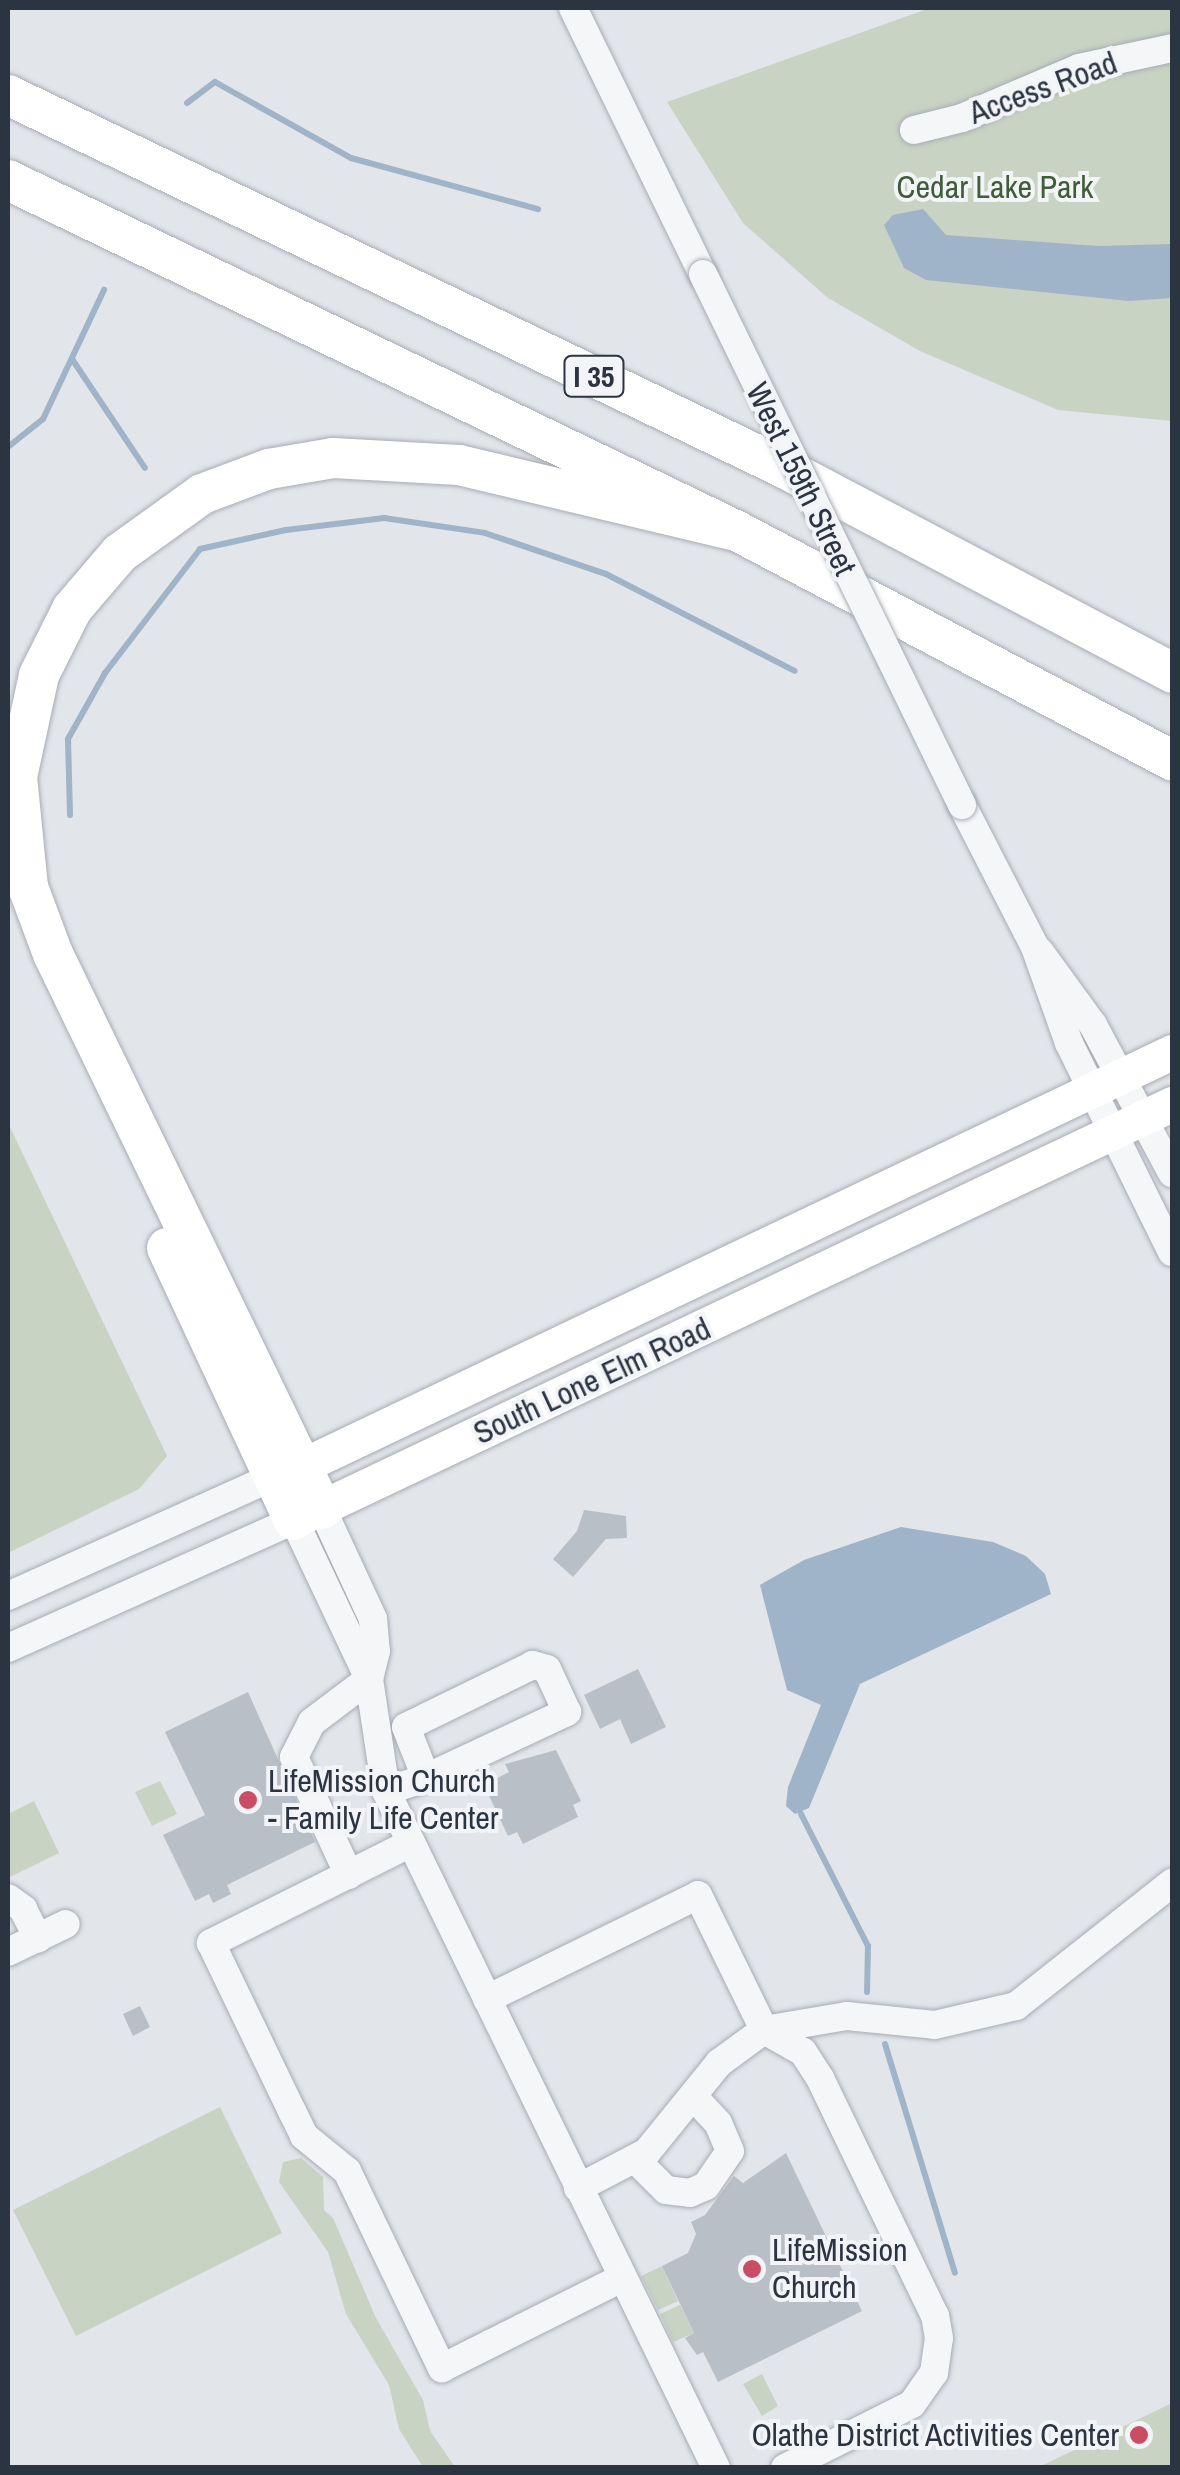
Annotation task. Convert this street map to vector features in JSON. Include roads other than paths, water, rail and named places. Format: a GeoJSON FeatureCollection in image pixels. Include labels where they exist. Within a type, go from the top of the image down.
{"type":"FeatureCollection","features":[{"type":"Feature","properties":{"kind":"highway","name":"I 35"},"geometry":{"type":"LineString","coordinates":[[8,96],[784,468],[1172,673]]}},
{"type":"Feature","properties":{"kind":"highway","name":"I 35"},"geometry":{"type":"LineString","coordinates":[[8,180],[736,532],[1172,760]]}},
{"type":"Feature","properties":{"kind":"highway"},"geometry":{"type":"LineString","coordinates":[[308,1514],[53,954],[28,887],[16,815],[20,746],[56,639],[94,580],[146,530],[235,480],[302,462],[373,458],[459,465],[736,532]]}},
{"type":"Feature","properties":{"kind":"highway"},"geometry":{"type":"LineString","coordinates":[[8,915],[289,1470]]}},
{"type":"Feature","properties":{"kind":"main road","name":"South Lone Elm Road"},"geometry":{"type":"LineString","coordinates":[[289,1470],[1172,1052]]}},
{"type":"Feature","properties":{"kind":"main road","name":"South Lone Elm Road"},"geometry":{"type":"LineString","coordinates":[[308,1514],[1144,1118]]}},
{"type":"Feature","properties":{"kind":"street","name":"West 159th Street"},"geometry":{"type":"LineString","coordinates":[[573,8],[1035,947],[1050,1000],[1107,1084],[1144,1118],[1172,1173]]}},
{"type":"Feature","properties":{"kind":"street","name":"Access Road"},"geometry":{"type":"LineString","coordinates":[[914,130],[962,118],[1078,68],[1172,48]]}},
{"type":"Feature","properties":{"kind":"street","name":"West 159th Street"},"geometry":{"type":"LineString","coordinates":[[1144,1118],[1172,1252]]}},
{"type":"Feature","properties":{"kind":"street","name":"South Lone Elm Road"},"geometry":{"type":"LineString","coordinates":[[8,1596],[289,1470]]}},
{"type":"Feature","properties":{"kind":"street","name":"South Lone Elm Road"},"geometry":{"type":"LineString","coordinates":[[8,1648],[308,1514]]}},
{"type":"Feature","properties":{"kind":"street"},"geometry":{"type":"LineString","coordinates":[[308,1514],[373,1620],[376,1651],[368,1679],[386,1791],[716,2468]]}},
{"type":"Feature","properties":{"kind":"street"},"geometry":{"type":"LineString","coordinates":[[386,1791],[426,1778],[568,1712],[547,1669],[533,1665],[406,1728],[426,1778]]}},
{"type":"Feature","properties":{"kind":"street"},"geometry":{"type":"LineString","coordinates":[[349,1875],[294,1758],[312,1722],[368,1679]]}},
{"type":"Feature","properties":{"kind":"street"},"geometry":{"type":"LineString","coordinates":[[411,1844],[211,1943],[304,2136],[347,2170],[442,2368],[622,2278]]}},
{"type":"Feature","properties":{"kind":"street"},"geometry":{"type":"LineString","coordinates":[[578,2188],[634,2159],[664,2137],[735,2046],[764,2030],[847,2016],[935,2025],[1016,2006],[1172,1884]]}},
{"type":"Feature","properties":{"kind":"street"},"geometry":{"type":"LineString","coordinates":[[487,2000],[698,1895],[764,2030],[804,2052],[935,2316],[940,2338],[934,2373],[912,2404],[785,2468]]}},
{"type":"Feature","properties":{"kind":"street"},"geometry":{"type":"LineString","coordinates":[[8,1898],[23,1909],[38,1938]]}},
{"type":"Feature","properties":{"kind":"street"},"geometry":{"type":"LineString","coordinates":[[8,1952],[66,1924]]}},
{"type":"Feature","properties":{"kind":"street"},"geometry":{"type":"LineString","coordinates":[[634,2159],[666,2190],[690,2193],[706,2186],[730,2151],[718,2122],[694,2096]]}},
{"type":"Feature","properties":{"kind":"water"},"geometry":{"type":"Polygon","coordinates":[[[923,209],[946,235],[1098,246],[1172,244],[1172,298],[1129,301],[926,280],[904,268],[884,225],[893,215],[923,209]]]}},
{"type":"Feature","properties":{"kind":"water"},"geometry":{"type":"Polygon","coordinates":[[[901,1527],[993,1542],[1026,1556],[1045,1574],[1051,1594],[860,1684],[809,1808],[795,1814],[786,1806],[788,1787],[821,1705],[787,1690],[760,1585],[804,1560],[901,1527]]]}},
{"type":"Feature","properties":{"kind":"waterway"},"geometry":{"type":"LineString","coordinates":[[187,103],[215,82],[351,158],[538,209]]}},
{"type":"Feature","properties":{"kind":"waterway"},"geometry":{"type":"LineString","coordinates":[[8,447],[43,419],[104,290]]}},
{"type":"Feature","properties":{"kind":"waterway"},"geometry":{"type":"LineString","coordinates":[[72,359],[145,468]]}},
{"type":"Feature","properties":{"kind":"waterway"},"geometry":{"type":"LineString","coordinates":[[70,815],[68,739],[105,673],[200,549],[286,530],[384,518],[485,533],[606,574],[795,671]]}},
{"type":"Feature","properties":{"kind":"waterway"},"geometry":{"type":"LineString","coordinates":[[801,1814],[868,1946],[867,1992]]}},
{"type":"Feature","properties":{"kind":"waterway"},"geometry":{"type":"LineString","coordinates":[[885,2044],[955,2273]]}},
{"type":"Feature","properties":{"kind":"place","name":"LifeMission Church - Family Life Center"},"geometry":{"type":"Point","coordinates":[248,1800]}},
{"type":"Feature","properties":{"kind":"place","name":"LifeMission Church"},"geometry":{"type":"Point","coordinates":[752,2269]}},
{"type":"Feature","properties":{"kind":"place","name":"Olathe District Activities Center"},"geometry":{"type":"Point","coordinates":[1139,2435]}},
{"type":"Feature","properties":{"kind":"park label","name":"Cedar Lake Park"},"geometry":{"type":"Point","coordinates":[995,187]}}]}
